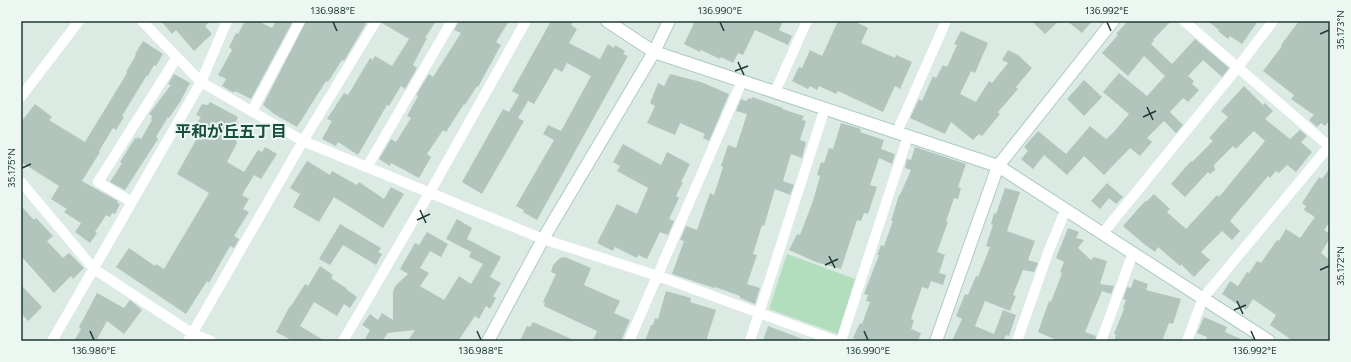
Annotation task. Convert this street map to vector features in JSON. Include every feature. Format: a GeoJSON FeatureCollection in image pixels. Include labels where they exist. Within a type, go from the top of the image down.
{"type":"FeatureCollection","features":[{"type":"Feature","properties":{"kind":"street"},"geometry":{"type":"LineString","coordinates":[[21,97],[79,21]]}},
{"type":"Feature","properties":{"kind":"street"},"geometry":{"type":"LineString","coordinates":[[142,21],[201,82],[303,141],[543,239],[658,276],[836,341]]}},
{"type":"Feature","properties":{"kind":"street"},"geometry":{"type":"LineString","coordinates":[[52,341],[201,82],[227,21]]}},
{"type":"Feature","properties":{"kind":"street"},"geometry":{"type":"LineString","coordinates":[[252,112],[300,21]]}},
{"type":"Feature","properties":{"kind":"street"},"geometry":{"type":"LineString","coordinates":[[191,338],[303,141],[376,21]]}},
{"type":"Feature","properties":{"kind":"street"},"geometry":{"type":"LineString","coordinates":[[367,167],[452,21]]}},
{"type":"Feature","properties":{"kind":"street"},"geometry":{"type":"LineString","coordinates":[[343,341],[430,192],[526,21]]}},
{"type":"Feature","properties":{"kind":"street"},"geometry":{"type":"LineString","coordinates":[[607,21],[654,52],[998,166],[1269,341]]}},
{"type":"Feature","properties":{"kind":"street"},"geometry":{"type":"LineString","coordinates":[[488,341],[543,239],[654,52],[669,21]]}},
{"type":"Feature","properties":{"kind":"street"},"geometry":{"type":"LineString","coordinates":[[775,92],[807,21]]}},
{"type":"Feature","properties":{"kind":"street"},"geometry":{"type":"LineString","coordinates":[[841,341],[902,134],[946,21]]}},
{"type":"Feature","properties":{"kind":"street"},"geometry":{"type":"LineString","coordinates":[[936,341],[998,166],[1113,21]]}},
{"type":"Feature","properties":{"kind":"street"},"geometry":{"type":"LineString","coordinates":[[1184,21],[1330,146],[1203,298],[1187,341]]}},
{"type":"Feature","properties":{"kind":"street"},"geometry":{"type":"LineString","coordinates":[[1103,233],[1273,21]]}},
{"type":"Feature","properties":{"kind":"street"},"geometry":{"type":"LineString","coordinates":[[132,202],[98,182],[177,57]]}},
{"type":"Feature","properties":{"kind":"street"},"geometry":{"type":"LineString","coordinates":[[629,341],[742,81]]}},
{"type":"Feature","properties":{"kind":"street"},"geometry":{"type":"LineString","coordinates":[[750,341],[825,108]]}},
{"type":"Feature","properties":{"kind":"street"},"geometry":{"type":"LineString","coordinates":[[21,182],[94,269],[191,338],[211,341]]}},
{"type":"Feature","properties":{"kind":"street"},"geometry":{"type":"LineString","coordinates":[[1018,341],[1049,250],[1066,210]]}},
{"type":"Feature","properties":{"kind":"street"},"geometry":{"type":"LineString","coordinates":[[1100,341],[1133,253]]}},
{"type":"Feature","properties":{"kind":"green space"},"geometry":{"type":"Polygon","coordinates":[[[787,254],[855,279],[838,334],[769,309],[787,254]]]}},
{"type":"Feature","properties":{"kind":"building"},"geometry":{"type":"Polygon","coordinates":[[[161,21],[211,21],[205,26],[212,34],[194,51],[176,30],[172,34],[161,21]]]}},
{"type":"Feature","properties":{"kind":"building"},"geometry":{"type":"Polygon","coordinates":[[[245,21],[258,21],[272,28],[276,21],[293,21],[251,99],[235,91],[234,93],[222,86],[226,79],[218,75],[232,50],[229,47],[236,33],[238,34],[245,21]]]}},
{"type":"Feature","properties":{"kind":"building"},"geometry":{"type":"Polygon","coordinates":[[[306,21],[361,21],[366,24],[344,61],[342,60],[328,82],[326,81],[297,127],[274,114],[263,105],[306,21]]]}},
{"type":"Feature","properties":{"kind":"building"},"geometry":{"type":"Polygon","coordinates":[[[382,21],[436,21],[425,38],[427,38],[413,65],[417,68],[405,89],[401,86],[389,106],[387,105],[358,155],[338,142],[336,146],[322,139],[332,121],[327,119],[344,93],[348,95],[370,58],[373,60],[375,56],[392,66],[409,39],[382,23],[382,21]]]}},
{"type":"Feature","properties":{"kind":"building"},"geometry":{"type":"Polygon","coordinates":[[[459,21],[509,21],[496,42],[501,45],[478,87],[477,86],[465,105],[464,104],[446,132],[443,130],[427,154],[431,157],[419,178],[391,163],[390,166],[379,159],[391,139],[396,142],[411,118],[407,116],[418,96],[416,95],[429,74],[433,77],[461,33],[454,30],[459,21]]]}},
{"type":"Feature","properties":{"kind":"building"},"geometry":{"type":"Polygon","coordinates":[[[551,21],[573,21],[571,25],[577,29],[569,43],[600,59],[608,44],[614,48],[615,45],[625,51],[623,54],[628,56],[537,220],[516,206],[554,140],[543,134],[548,125],[561,131],[591,76],[567,63],[562,72],[555,68],[534,104],[528,101],[518,118],[524,121],[482,194],[462,182],[503,109],[509,112],[519,95],[512,91],[551,21]]]}},
{"type":"Feature","properties":{"kind":"building"},"geometry":{"type":"Polygon","coordinates":[[[695,21],[783,21],[779,30],[792,36],[788,45],[755,30],[743,55],[738,53],[733,63],[701,50],[700,52],[684,44],[695,21]]]}},
{"type":"Feature","properties":{"kind":"building"},"geometry":{"type":"Polygon","coordinates":[[[838,21],[854,21],[868,28],[861,43],[895,58],[896,55],[912,62],[900,89],[895,86],[883,112],[838,91],[836,94],[819,86],[817,90],[810,86],[808,89],[792,81],[799,67],[802,68],[810,50],[822,56],[838,21]]]}},
{"type":"Feature","properties":{"kind":"building"},"geometry":{"type":"Polygon","coordinates":[[[1032,21],[1059,21],[1045,34],[1032,21]]]}},
{"type":"Feature","properties":{"kind":"building"},"geometry":{"type":"Polygon","coordinates":[[[1067,21],[1092,21],[1082,33],[1067,21]]]}},
{"type":"Feature","properties":{"kind":"building"},"geometry":{"type":"Polygon","coordinates":[[[1128,21],[1171,21],[1151,44],[1172,64],[1195,39],[1229,68],[1222,77],[1203,60],[1188,76],[1194,81],[1192,84],[1199,90],[1188,102],[1183,98],[1170,112],[1183,125],[1176,133],[1164,121],[1147,138],[1152,142],[1140,156],[1130,148],[1104,175],[1084,156],[1067,175],[1044,155],[1033,169],[1021,159],[1028,151],[1024,147],[1038,131],[1066,154],[1090,126],[1106,139],[1113,133],[1129,114],[1103,92],[1119,73],[1147,96],[1165,76],[1144,56],[1128,76],[1102,53],[1128,21]]]}},
{"type":"Feature","properties":{"kind":"building"},"geometry":{"type":"Polygon","coordinates":[[[1208,21],[1258,21],[1242,44],[1230,36],[1228,39],[1208,21]]]}},
{"type":"Feature","properties":{"kind":"building"},"geometry":{"type":"Polygon","coordinates":[[[1299,21],[1330,21],[1330,120],[1325,126],[1321,123],[1317,127],[1309,120],[1314,115],[1291,99],[1294,95],[1263,71],[1299,21]]]}},
{"type":"Feature","properties":{"kind":"building"},"geometry":{"type":"Polygon","coordinates":[[[961,31],[988,43],[975,73],[971,71],[960,94],[976,102],[989,81],[992,83],[1008,63],[1002,60],[1008,50],[1018,55],[1032,68],[1016,87],[1018,89],[998,112],[1000,114],[982,136],[979,134],[973,140],[951,122],[945,134],[910,118],[919,99],[922,101],[933,76],[936,78],[943,65],[947,67],[957,45],[954,44],[961,31]]]}},
{"type":"Feature","properties":{"kind":"building"},"geometry":{"type":"Polygon","coordinates":[[[143,41],[163,54],[156,66],[154,65],[148,76],[147,75],[122,116],[124,117],[116,130],[113,128],[82,181],[118,201],[117,203],[120,204],[115,214],[112,213],[110,217],[106,215],[90,243],[75,232],[81,223],[64,212],[67,209],[51,199],[59,186],[21,162],[21,122],[35,104],[52,117],[49,120],[85,142],[127,73],[126,72],[136,55],[135,54],[143,41]]]}},
{"type":"Feature","properties":{"kind":"building"},"geometry":{"type":"Polygon","coordinates":[[[174,74],[190,83],[180,102],[169,118],[168,117],[156,137],[158,139],[125,190],[110,182],[135,138],[137,139],[138,137],[141,139],[152,120],[152,116],[149,114],[171,85],[168,84],[174,74]]]}},
{"type":"Feature","properties":{"kind":"building"},"geometry":{"type":"Polygon","coordinates":[[[670,74],[701,82],[729,94],[709,141],[703,138],[705,134],[680,123],[675,135],[647,123],[655,106],[650,103],[658,83],[664,86],[670,74]]]}},
{"type":"Feature","properties":{"kind":"building"},"geometry":{"type":"Polygon","coordinates":[[[1084,80],[1102,97],[1084,116],[1067,99],[1084,80]]]}},
{"type":"Feature","properties":{"kind":"building"},"geometry":{"type":"Polygon","coordinates":[[[1244,86],[1263,105],[1265,103],[1273,111],[1265,119],[1290,139],[1300,130],[1307,136],[1301,142],[1312,152],[1296,172],[1287,165],[1279,173],[1276,171],[1270,178],[1268,176],[1230,221],[1240,231],[1232,240],[1222,231],[1201,252],[1210,260],[1194,277],[1181,264],[1180,266],[1158,247],[1155,252],[1123,226],[1145,201],[1146,202],[1154,194],[1170,209],[1167,212],[1186,229],[1217,195],[1219,197],[1265,141],[1254,131],[1236,149],[1233,146],[1214,165],[1215,170],[1210,174],[1208,172],[1185,197],[1171,184],[1191,161],[1192,162],[1213,141],[1209,138],[1228,117],[1221,111],[1244,86]]]}},
{"type":"Feature","properties":{"kind":"building"},"geometry":{"type":"Polygon","coordinates":[[[752,97],[804,116],[802,120],[806,121],[800,140],[806,142],[802,158],[791,154],[783,181],[794,185],[790,195],[775,189],[764,226],[762,225],[753,254],[757,255],[747,284],[760,288],[755,304],[740,298],[740,296],[672,274],[684,241],[680,240],[686,226],[697,230],[710,193],[714,195],[728,145],[736,148],[747,114],[736,111],[741,99],[746,101],[749,98],[752,99],[752,97]]]}},
{"type":"Feature","properties":{"kind":"building"},"geometry":{"type":"Polygon","coordinates":[[[210,102],[238,117],[236,121],[238,123],[230,136],[237,141],[237,143],[227,162],[244,172],[258,150],[262,152],[265,147],[277,154],[261,179],[254,175],[242,195],[249,199],[243,209],[249,212],[234,236],[239,239],[234,248],[230,246],[209,283],[207,281],[186,314],[116,267],[129,248],[155,266],[156,264],[164,269],[209,193],[177,174],[201,131],[194,127],[201,117],[196,115],[202,104],[208,105],[210,102]]]}},
{"type":"Feature","properties":{"kind":"building"},"geometry":{"type":"Polygon","coordinates":[[[841,123],[861,129],[860,132],[884,140],[881,149],[895,154],[892,164],[879,158],[870,185],[877,187],[868,214],[864,213],[861,221],[857,220],[841,269],[816,262],[789,250],[797,234],[800,235],[813,201],[820,176],[817,175],[821,162],[824,163],[829,148],[833,149],[841,123]]]}},
{"type":"Feature","properties":{"kind":"building"},"geometry":{"type":"Polygon","coordinates":[[[623,144],[661,165],[667,152],[690,164],[676,196],[679,198],[669,219],[674,221],[668,235],[660,232],[647,259],[638,255],[637,258],[615,247],[613,251],[597,243],[617,204],[637,214],[648,188],[617,171],[620,166],[613,162],[623,144]]]}},
{"type":"Feature","properties":{"kind":"building"},"geometry":{"type":"Polygon","coordinates":[[[915,147],[966,164],[958,187],[961,188],[958,199],[954,198],[946,222],[948,222],[937,252],[945,255],[939,273],[946,275],[943,285],[931,281],[928,289],[922,287],[911,319],[914,320],[911,329],[921,333],[918,341],[860,341],[853,338],[860,323],[862,324],[870,302],[866,301],[868,295],[864,294],[879,255],[877,255],[881,245],[884,246],[893,221],[891,221],[899,195],[911,170],[905,168],[907,159],[911,160],[915,147]]]}},
{"type":"Feature","properties":{"kind":"building"},"geometry":{"type":"Polygon","coordinates":[[[307,161],[330,175],[332,171],[357,185],[359,182],[384,199],[391,187],[404,194],[383,228],[334,197],[319,222],[293,207],[300,194],[290,188],[307,161]]]}},
{"type":"Feature","properties":{"kind":"building"},"geometry":{"type":"Polygon","coordinates":[[[1330,168],[1330,222],[1324,230],[1330,234],[1330,238],[1321,253],[1330,260],[1330,341],[1293,341],[1270,325],[1276,315],[1253,299],[1246,310],[1222,294],[1230,281],[1238,286],[1247,272],[1249,273],[1257,261],[1261,263],[1277,240],[1279,241],[1286,229],[1300,238],[1315,217],[1304,210],[1306,206],[1302,203],[1319,177],[1322,179],[1330,168]]]}},
{"type":"Feature","properties":{"kind":"building"},"geometry":{"type":"Polygon","coordinates":[[[1107,183],[1123,197],[1116,204],[1109,198],[1100,209],[1091,201],[1107,183]]]}},
{"type":"Feature","properties":{"kind":"building"},"geometry":{"type":"Polygon","coordinates":[[[1005,188],[1020,192],[1007,231],[1035,241],[1028,260],[1038,263],[1034,272],[1023,270],[1013,295],[1016,296],[1010,311],[985,301],[975,326],[994,334],[1003,310],[1016,315],[1009,336],[1006,335],[1004,339],[1010,341],[952,341],[962,319],[956,316],[965,294],[968,295],[976,276],[978,277],[990,247],[986,246],[993,225],[991,224],[1005,188]]]}},
{"type":"Feature","properties":{"kind":"building"},"geometry":{"type":"Polygon","coordinates":[[[21,206],[34,220],[36,218],[53,236],[47,241],[63,258],[69,253],[84,268],[73,279],[71,276],[54,293],[21,256],[21,206]]]}},
{"type":"Feature","properties":{"kind":"building"},"geometry":{"type":"Polygon","coordinates":[[[457,219],[472,228],[467,239],[501,257],[490,277],[501,283],[493,296],[496,298],[490,309],[486,306],[479,319],[475,316],[458,341],[408,341],[415,330],[388,333],[382,341],[364,341],[370,330],[362,325],[370,314],[378,320],[382,313],[393,320],[394,289],[396,285],[408,274],[400,269],[415,243],[419,245],[427,232],[448,244],[441,257],[430,251],[420,268],[429,273],[420,286],[444,300],[459,276],[471,284],[483,264],[469,257],[471,252],[446,239],[457,219]]]}},
{"type":"Feature","properties":{"kind":"building"},"geometry":{"type":"Polygon","coordinates":[[[340,224],[381,248],[378,252],[382,254],[376,265],[343,245],[330,265],[319,259],[340,224]]]}},
{"type":"Feature","properties":{"kind":"building"},"geometry":{"type":"Polygon","coordinates":[[[1068,228],[1079,232],[1076,238],[1084,240],[1078,248],[1091,260],[1094,257],[1107,261],[1100,284],[1114,286],[1111,294],[1102,291],[1085,332],[1096,336],[1095,341],[1059,341],[1038,332],[1049,301],[1051,302],[1062,273],[1060,272],[1064,262],[1056,258],[1068,228]]]}},
{"type":"Feature","properties":{"kind":"building"},"geometry":{"type":"Polygon","coordinates":[[[565,257],[591,268],[584,285],[620,301],[614,313],[630,320],[621,341],[593,341],[597,331],[544,306],[545,303],[543,302],[556,274],[551,272],[553,265],[560,258],[565,257]]]}},
{"type":"Feature","properties":{"kind":"building"},"geometry":{"type":"Polygon","coordinates":[[[320,266],[333,275],[331,278],[357,297],[350,308],[344,304],[337,316],[314,302],[300,326],[325,341],[293,341],[276,332],[290,306],[305,284],[308,286],[320,266]]]}},
{"type":"Feature","properties":{"kind":"building"},"geometry":{"type":"Polygon","coordinates":[[[1134,279],[1148,284],[1146,290],[1181,299],[1173,324],[1169,323],[1162,341],[1114,341],[1116,335],[1114,334],[1126,300],[1123,299],[1127,287],[1131,288],[1134,279]]]}},
{"type":"Feature","properties":{"kind":"building"},"geometry":{"type":"Polygon","coordinates":[[[21,285],[42,307],[28,321],[21,313],[21,285]]]}},
{"type":"Feature","properties":{"kind":"building"},"geometry":{"type":"Polygon","coordinates":[[[666,291],[691,298],[690,302],[716,310],[706,341],[645,341],[655,318],[658,319],[666,291]]]}},
{"type":"Feature","properties":{"kind":"building"},"geometry":{"type":"Polygon","coordinates":[[[97,293],[124,308],[130,300],[142,310],[124,334],[107,321],[96,341],[74,341],[81,329],[79,327],[97,293]]]}},
{"type":"Feature","properties":{"kind":"building"},"geometry":{"type":"Polygon","coordinates":[[[1204,317],[1227,327],[1225,332],[1245,341],[1206,341],[1207,337],[1197,333],[1204,317]]]}},
{"type":"Feature","properties":{"kind":"building"},"geometry":{"type":"Polygon","coordinates":[[[533,322],[576,341],[520,341],[527,326],[530,327],[533,322]]]}},
{"type":"Feature","properties":{"kind":"building"},"geometry":{"type":"Polygon","coordinates":[[[768,326],[805,340],[805,341],[763,341],[768,326]]]}},
{"type":"Feature","properties":{"kind":"district","name":"平和が丘五丁目"},"geometry":{"type":"Point","coordinates":[231,131]}}]}
